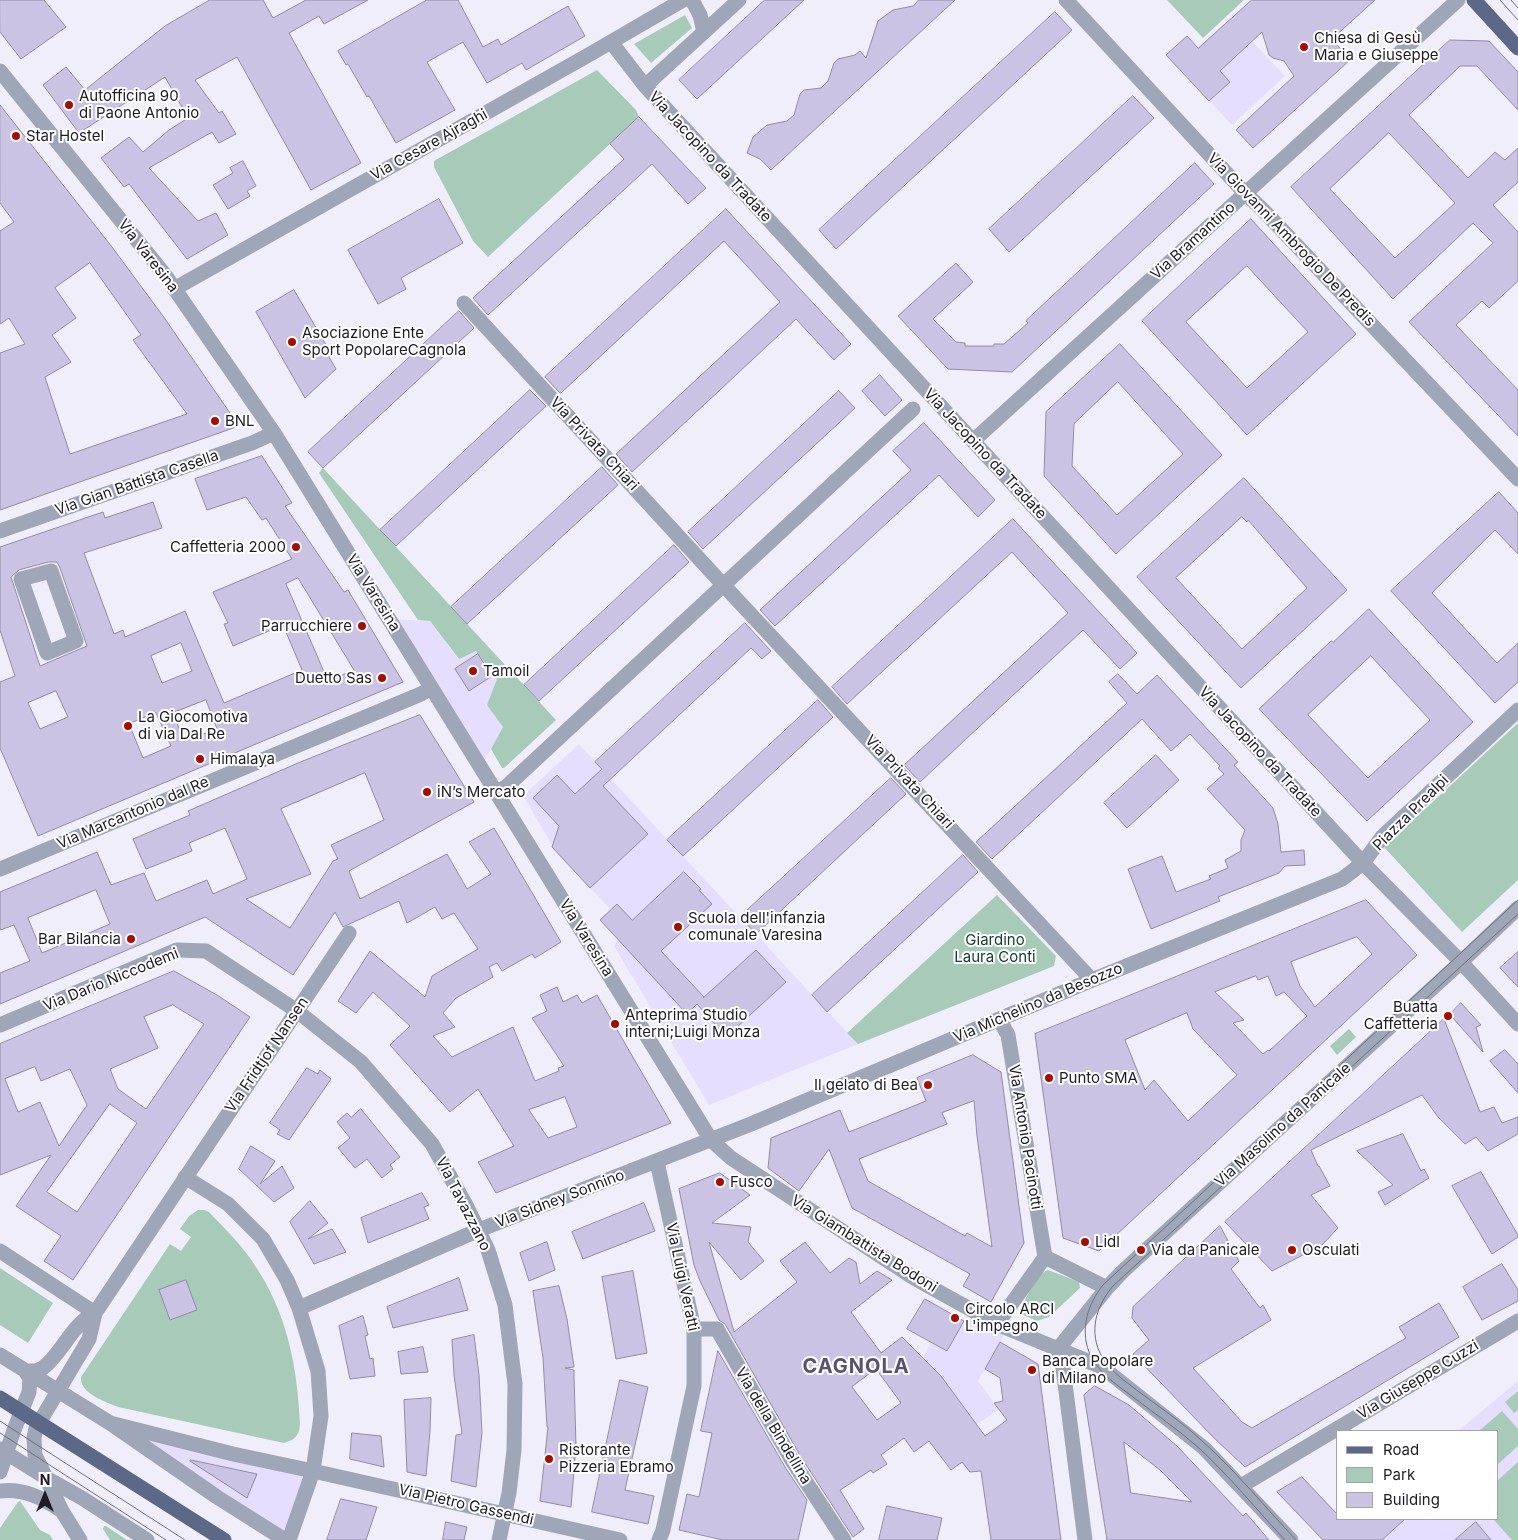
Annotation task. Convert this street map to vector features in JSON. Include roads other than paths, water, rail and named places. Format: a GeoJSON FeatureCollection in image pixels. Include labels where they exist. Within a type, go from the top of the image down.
{"type":"FeatureCollection","features":[{"type":"Feature","properties":{"kind":"main road"},"geometry":{"type":"LineString","coordinates":[[1474,0],[1518,48]]}},
{"type":"Feature","properties":{"kind":"main road"},"geometry":{"type":"LineString","coordinates":[[0,1398],[224,1540]]}},
{"type":"Feature","properties":{"kind":"street","name":"Via Cesare Ajraghi"},"geometry":{"type":"LineString","coordinates":[[174,288],[683,0]]}},
{"type":"Feature","properties":{"kind":"street"},"geometry":{"type":"LineString","coordinates":[[692,0],[700,14],[704,32]]}},
{"type":"Feature","properties":{"kind":"street"},"geometry":{"type":"LineString","coordinates":[[645,86],[739,0]]}},
{"type":"Feature","properties":{"kind":"street","name":"Via Giovanni Ambrogio De Predis"},"geometry":{"type":"LineString","coordinates":[[1066,0],[1245,193],[1518,479]]}},
{"type":"Feature","properties":{"kind":"street","name":"Via Bramantino"},"geometry":{"type":"LineString","coordinates":[[973,441],[1458,0]]}},
{"type":"Feature","properties":{"kind":"street","name":"Via Jacopino da Tradate"},"geometry":{"type":"LineString","coordinates":[[611,42],[645,86],[1363,863]]}},
{"type":"Feature","properties":{"kind":"street","name":"Via Varesina"},"geometry":{"type":"LineString","coordinates":[[0,70],[174,288],[274,433],[431,688],[502,789],[710,1140]]}},
{"type":"Feature","properties":{"kind":"street","name":"Via Privata Chiari"},"geometry":{"type":"LineString","coordinates":[[464,303],[723,585],[1092,980]]}},
{"type":"Feature","properties":{"kind":"street"},"geometry":{"type":"LineString","coordinates":[[502,789],[913,409]]}},
{"type":"Feature","properties":{"kind":"street","name":"Via Gian Battista Casella"},"geometry":{"type":"LineString","coordinates":[[0,530],[252,443],[274,433]]}},
{"type":"Feature","properties":{"kind":"street"},"geometry":{"type":"LineString","coordinates":[[51,571],[76,642],[47,653],[21,579],[51,571]]}},
{"type":"Feature","properties":{"kind":"street","name":"Via Marcantonio dal Re"},"geometry":{"type":"LineString","coordinates":[[0,869],[421,694],[431,688]]}},
{"type":"Feature","properties":{"kind":"street","name":"Piazza Prealpi"},"geometry":{"type":"LineString","coordinates":[[1518,710],[1382,837],[1363,863],[1518,1024]]}},
{"type":"Feature","properties":{"kind":"street","name":"Via Michelino da Besozzo"},"geometry":{"type":"LineString","coordinates":[[710,1140],[1092,980],[1342,879],[1363,863]]}},
{"type":"Feature","properties":{"kind":"street"},"geometry":{"type":"LineString","coordinates":[[1462,964],[1518,908]]}},
{"type":"Feature","properties":{"kind":"street","name":"Via Fridtjof Nansen"},"geometry":{"type":"LineString","coordinates":[[96,1313],[349,933]]}},
{"type":"Feature","properties":{"kind":"street","name":"Via Dario Niccodemi"},"geometry":{"type":"LineString","coordinates":[[0,1025],[178,950],[206,950],[297,1011]]}},
{"type":"Feature","properties":{"kind":"street","name":"Via Masolino da Panicale"},"geometry":{"type":"LineString","coordinates":[[1058,1349],[1122,1272],[1462,964]]}},
{"type":"Feature","properties":{"kind":"street","name":"Via Tavazzano"},"geometry":{"type":"LineString","coordinates":[[297,1011],[361,1062],[432,1144],[488,1250],[505,1305],[516,1384],[514,1450],[505,1514],[499,1540]]}},
{"type":"Feature","properties":{"kind":"street","name":"Via Antonio Pacinotti"},"geometry":{"type":"LineString","coordinates":[[999,1019],[1008,1035],[1045,1257]]}},
{"type":"Feature","properties":{"kind":"street","name":"Via Sidney Sonnino"},"geometry":{"type":"LineString","coordinates":[[299,1308],[479,1230],[710,1140]]}},
{"type":"Feature","properties":{"kind":"street","name":"Via Giambattista Bodoni"},"geometry":{"type":"LineString","coordinates":[[710,1140],[731,1158],[914,1278],[998,1324],[1102,1367],[1189,1435],[1241,1486],[1291,1540]]}},
{"type":"Feature","properties":{"kind":"street","name":"Via Luigi Veratti"},"geometry":{"type":"LineString","coordinates":[[657,1162],[694,1329],[694,1386],[663,1530],[659,1540]]}},
{"type":"Feature","properties":{"kind":"street"},"geometry":{"type":"LineString","coordinates":[[185,1177],[228,1204],[263,1239],[287,1280],[299,1308],[318,1372],[320,1416],[313,1470],[289,1540]]}},
{"type":"Feature","properties":{"kind":"street"},"geometry":{"type":"LineString","coordinates":[[0,1251],[96,1313]]}},
{"type":"Feature","properties":{"kind":"street"},"geometry":{"type":"LineString","coordinates":[[998,1324],[1045,1257],[1107,1288]]}},
{"type":"Feature","properties":{"kind":"street"},"geometry":{"type":"LineString","coordinates":[[25,1371],[36,1372],[47,1365],[74,1329],[81,1322],[96,1313]]}},
{"type":"Feature","properties":{"kind":"street"},"geometry":{"type":"LineString","coordinates":[[80,1540],[62,1511],[36,1455],[35,1433],[57,1391],[89,1340],[96,1313]]}},
{"type":"Feature","properties":{"kind":"street","name":"Via Giuseppe Cuzzi"},"geometry":{"type":"LineString","coordinates":[[1241,1486],[1518,1321]]}},
{"type":"Feature","properties":{"kind":"street","name":"Via della Bindellina"},"geometry":{"type":"LineString","coordinates":[[694,1329],[717,1329],[793,1462],[844,1540]]}},
{"type":"Feature","properties":{"kind":"street"},"geometry":{"type":"LineString","coordinates":[[1058,1349],[1063,1368],[1084,1540]]}},
{"type":"Feature","properties":{"kind":"street"},"geometry":{"type":"LineString","coordinates":[[0,1355],[110,1423],[217,1497],[285,1540]]}},
{"type":"Feature","properties":{"kind":"street"},"geometry":{"type":"LineString","coordinates":[[0,1472],[3,1451],[30,1387],[30,1378],[25,1371]]}},
{"type":"Feature","properties":{"kind":"street","name":"Via Pietro Gassendi"},"geometry":{"type":"LineString","coordinates":[[110,1423],[233,1454],[313,1470],[620,1540]]}},
{"type":"Feature","properties":{"kind":"street"},"geometry":{"type":"LineString","coordinates":[[3,1451],[82,1498],[146,1540]]}},
{"type":"Feature","properties":{"kind":"street"},"geometry":{"type":"LineString","coordinates":[[0,1491],[10,1490],[29,1494],[46,1500],[62,1511]]}},
{"type":"Feature","properties":{"kind":"tram line"},"geometry":{"type":"LineString","coordinates":[[1500,0],[1518,20]]}},
{"type":"Feature","properties":{"kind":"tram line"},"geometry":{"type":"LineString","coordinates":[[1511,0],[1518,8]]}},
{"type":"Feature","properties":{"kind":"tram line"},"geometry":{"type":"LineString","coordinates":[[1285,1540],[1233,1482],[1200,1449],[1103,1373],[1093,1360],[1086,1343],[1086,1325],[1090,1308],[1103,1285],[1518,900]]}},
{"type":"Feature","properties":{"kind":"tram line"},"geometry":{"type":"LineString","coordinates":[[1296,1540],[1214,1452],[1186,1427],[1123,1380],[1109,1367],[1102,1357],[1095,1338],[1098,1311],[1113,1286],[1518,914]]}},
{"type":"Feature","properties":{"kind":"tram line"},"geometry":{"type":"LineString","coordinates":[[0,1421],[185,1540]]}},
{"type":"Feature","properties":{"kind":"tram line"},"geometry":{"type":"LineString","coordinates":[[0,1433],[166,1540]]}},
{"type":"Feature","properties":{"kind":"place","name":"Chiesa di Gesù Maria e Giuseppe"},"geometry":{"type":"Point","coordinates":[1304,47]}},
{"type":"Feature","properties":{"kind":"place","name":"Autofficina 90 di Paone Antonio"},"geometry":{"type":"Point","coordinates":[69,105]}},
{"type":"Feature","properties":{"kind":"place","name":"Star Hostel"},"geometry":{"type":"Point","coordinates":[16,136]}},
{"type":"Feature","properties":{"kind":"place","name":"Asociazione Ente Sport PopolareCagnola"},"geometry":{"type":"Point","coordinates":[292,342]}},
{"type":"Feature","properties":{"kind":"place","name":"BNL"},"geometry":{"type":"Point","coordinates":[215,421]}},
{"type":"Feature","properties":{"kind":"place","name":"Caffetteria 2000"},"geometry":{"type":"Point","coordinates":[296,547]}},
{"type":"Feature","properties":{"kind":"place","name":"Parrucchiere"},"geometry":{"type":"Point","coordinates":[362,626]}},
{"type":"Feature","properties":{"kind":"place","name":"Tamoil"},"geometry":{"type":"Point","coordinates":[473,671]}},
{"type":"Feature","properties":{"kind":"place","name":"Duetto Sas"},"geometry":{"type":"Point","coordinates":[382,678]}},
{"type":"Feature","properties":{"kind":"place","name":"La Giocomotiva di via Dal Re"},"geometry":{"type":"Point","coordinates":[128,726]}},
{"type":"Feature","properties":{"kind":"place","name":"Himalaya"},"geometry":{"type":"Point","coordinates":[200,759]}},
{"type":"Feature","properties":{"kind":"place","name":"iN’s Mercato"},"geometry":{"type":"Point","coordinates":[427,792]}},
{"type":"Feature","properties":{"kind":"place","name":"Scuola dell'infanzia comunale Varesina"},"geometry":{"type":"Point","coordinates":[678,927]}},
{"type":"Feature","properties":{"kind":"place","name":"Bar Bilancia"},"geometry":{"type":"Point","coordinates":[131,939]}},
{"type":"Feature","properties":{"kind":"place","name":"Buatta Caffetteria"},"geometry":{"type":"Point","coordinates":[1448,1016]}},
{"type":"Feature","properties":{"kind":"place","name":"Anteprima Studio interni;Luigi Monza"},"geometry":{"type":"Point","coordinates":[615,1024]}},
{"type":"Feature","properties":{"kind":"place","name":"Punto SMA"},"geometry":{"type":"Point","coordinates":[1049,1078]}},
{"type":"Feature","properties":{"kind":"place","name":"Il gelato di Bea"},"geometry":{"type":"Point","coordinates":[928,1085]}},
{"type":"Feature","properties":{"kind":"place","name":"Fusco"},"geometry":{"type":"Point","coordinates":[720,1182]}},
{"type":"Feature","properties":{"kind":"place","name":"Lidl"},"geometry":{"type":"Point","coordinates":[1085,1242]}},
{"type":"Feature","properties":{"kind":"place","name":"Via da Panicale"},"geometry":{"type":"Point","coordinates":[1141,1250]}},
{"type":"Feature","properties":{"kind":"place","name":"Osculati"},"geometry":{"type":"Point","coordinates":[1292,1250]}},
{"type":"Feature","properties":{"kind":"place","name":"Circolo ARCI L'impegno"},"geometry":{"type":"Point","coordinates":[955,1318]}},
{"type":"Feature","properties":{"kind":"place","name":"Banca Popolare di Milano"},"geometry":{"type":"Point","coordinates":[1032,1370]}},
{"type":"Feature","properties":{"kind":"place","name":"Ristorante Pizzeria Ebramo"},"geometry":{"type":"Point","coordinates":[549,1459]}},
{"type":"Feature","properties":{"kind":"district","name":"CAGNOLA"},"geometry":{"type":"Point","coordinates":[856,1367]}},
{"type":"Feature","properties":{"kind":"park label","name":"Giardino Laura Conti"},"geometry":{"type":"Point","coordinates":[995,948]}}]}
